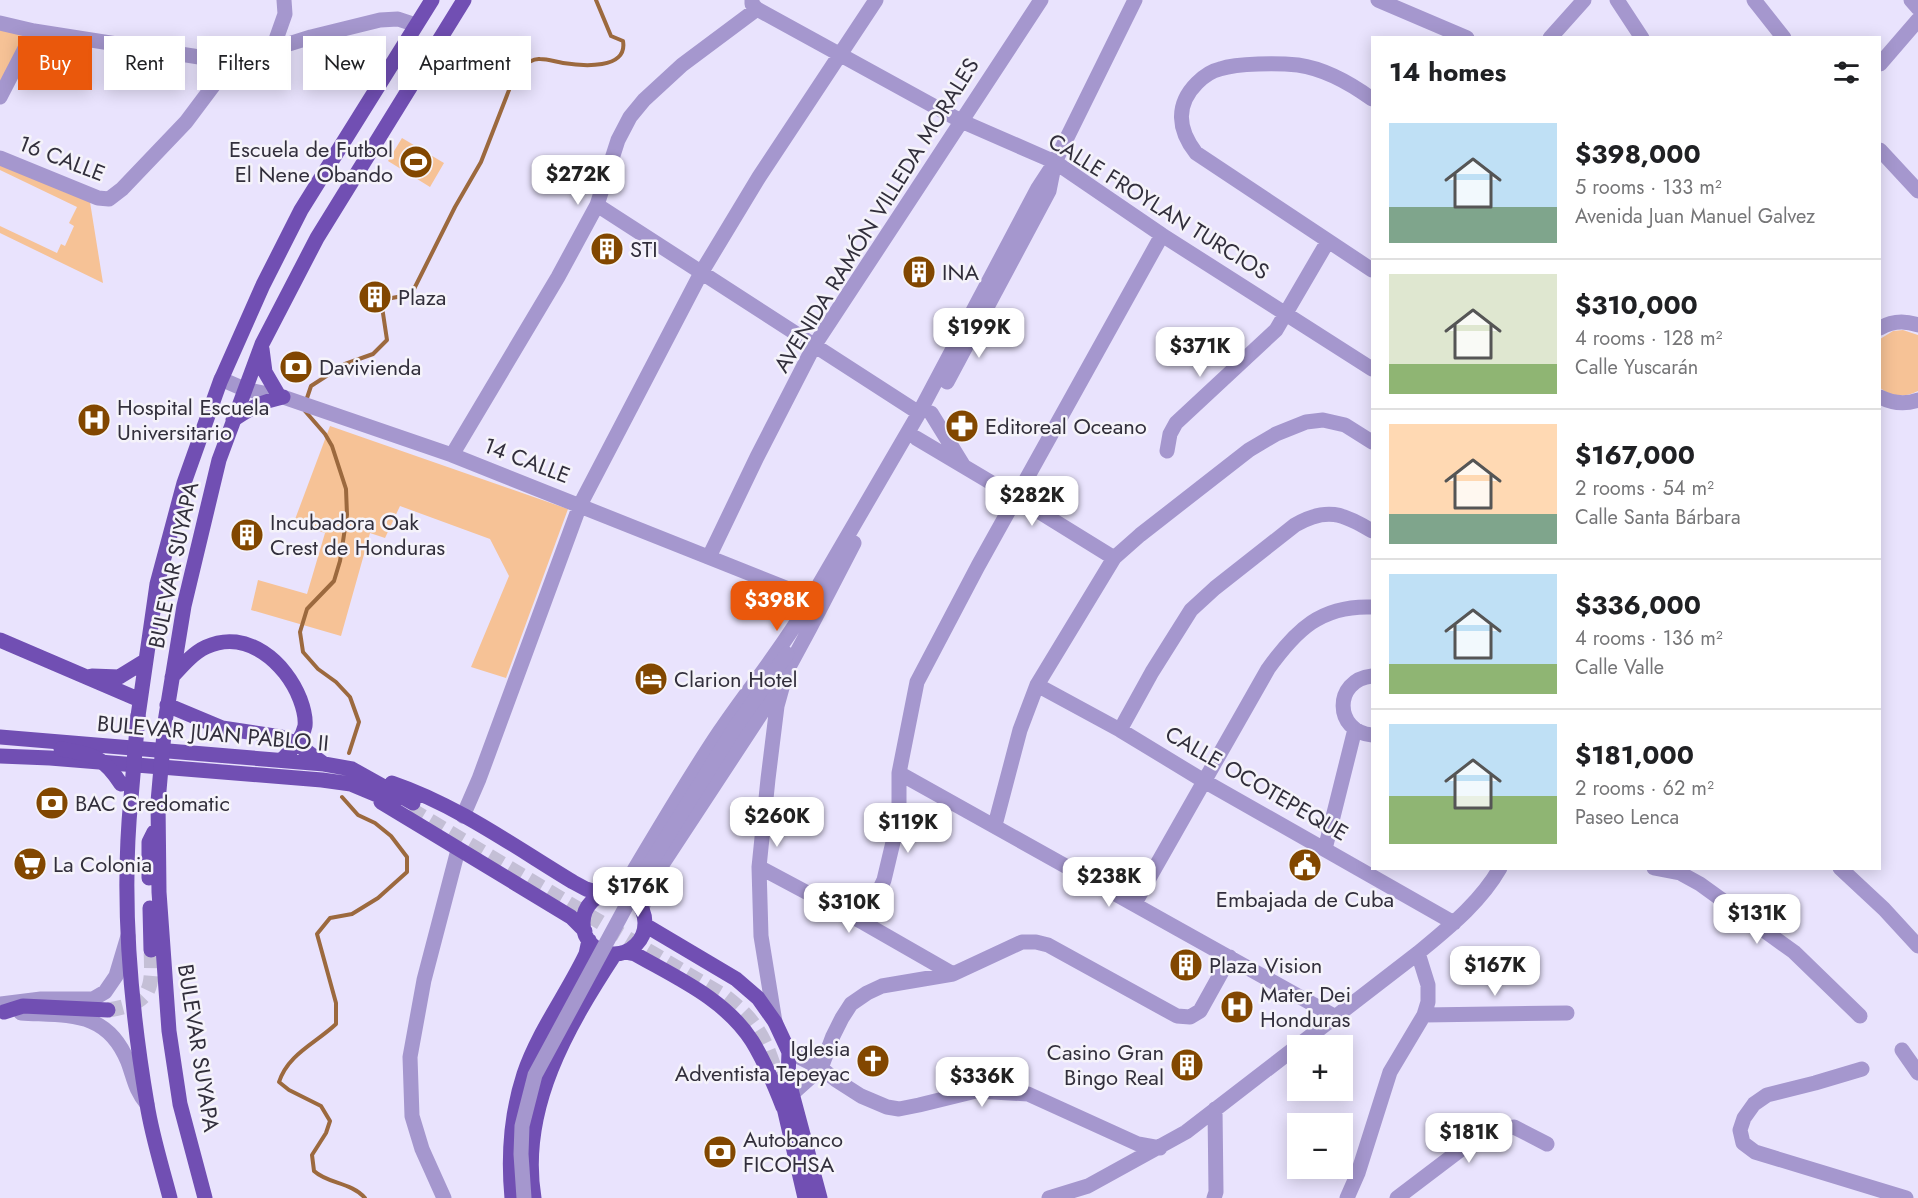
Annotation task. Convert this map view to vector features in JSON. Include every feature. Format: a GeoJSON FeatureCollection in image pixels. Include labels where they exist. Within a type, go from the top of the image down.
{"type":"FeatureCollection","features":[{"type":"Feature","properties":{"kind":"main road","name":"BULEVAR SUYAPA"},"geometry":{"type":"LineString","coordinates":[[170,1198],[147,1104],[135,1018],[126,850],[138,716],[157,584],[184,483],[221,380],[263,285],[301,210],[432,0]]}},
{"type":"Feature","properties":{"kind":"main road","name":"BULEVAR SUYAPA"},"geometry":{"type":"LineString","coordinates":[[205,1198],[180,1104],[169,1031],[159,892],[158,801],[167,705],[184,606],[219,460],[262,344],[317,238],[464,0]]}},
{"type":"Feature","properties":{"kind":"main road"},"geometry":{"type":"LineString","coordinates":[[233,420],[252,407],[281,397],[265,372],[262,344]]}},
{"type":"Feature","properties":{"kind":"main road"},"geometry":{"type":"LineString","coordinates":[[0,640],[140,700]]}},
{"type":"Feature","properties":{"kind":"main road"},"geometry":{"type":"LineString","coordinates":[[172,677],[195,653],[220,642],[240,642],[258,648],[275,660],[295,687],[305,718],[305,726],[297,744],[282,760]]}},
{"type":"Feature","properties":{"kind":"main road"},"geometry":{"type":"LineString","coordinates":[[83,675],[119,677],[145,661]]}},
{"type":"Feature","properties":{"kind":"main road"},"geometry":{"type":"LineString","coordinates":[[167,705],[216,726],[281,737],[297,744],[324,764]]}},
{"type":"Feature","properties":{"kind":"main road","name":"BULEVAR JUAN PABLO II"},"geometry":{"type":"LineString","coordinates":[[0,737],[324,764],[412,806]]}},
{"type":"Feature","properties":{"kind":"main road"},"geometry":{"type":"LineString","coordinates":[[0,744],[61,749],[96,756],[112,771],[121,784],[129,822]]}},
{"type":"Feature","properties":{"kind":"main road","name":"BULEVAR JUAN PABLO II"},"geometry":{"type":"LineString","coordinates":[[0,756],[351,776]]}},
{"type":"Feature","properties":{"kind":"main road"},"geometry":{"type":"LineString","coordinates":[[351,776],[414,790],[463,816],[586,889],[605,893],[624,893],[632,897],[642,910],[645,925],[639,942],[620,953],[594,987],[556,1056],[545,1083],[536,1113],[532,1145],[531,1168],[534,1198]]}},
{"type":"Feature","properties":{"kind":"main road"},"geometry":{"type":"LineString","coordinates":[[351,776],[458,850],[571,916],[596,947],[605,952],[635,954],[722,1007],[751,1039],[764,1062],[783,1107],[805,1198]]}},
{"type":"Feature","properties":{"kind":"main road"},"geometry":{"type":"LineString","coordinates":[[151,950],[148,852],[151,836],[159,827]]}},
{"type":"Feature","properties":{"kind":"main road"},"geometry":{"type":"LineString","coordinates":[[512,1198],[511,1139],[525,1073],[538,1042],[586,954],[585,913],[589,905],[605,893]]}},
{"type":"Feature","properties":{"kind":"main road"},"geometry":{"type":"LineString","coordinates":[[645,925],[749,988],[766,1007],[775,1022],[785,1054],[783,1107]]}},
{"type":"Feature","properties":{"kind":"main road"},"geometry":{"type":"LineString","coordinates":[[2,1009],[23,1006],[108,1010]]}},
{"type":"Feature","properties":{"kind":"main road"},"geometry":{"type":"LineString","coordinates":[[783,1080],[792,1094],[820,1198]]}},
{"type":"Feature","properties":{"kind":"main road"},"geometry":{"type":"LineString","coordinates":[[793,1149],[802,1160],[812,1198]]}},
{"type":"Feature","properties":{"kind":"street"},"geometry":{"type":"LineString","coordinates":[[277,36],[285,14],[284,0]]}},
{"type":"Feature","properties":{"kind":"street"},"geometry":{"type":"LineString","coordinates":[[463,816],[483,769],[579,505],[701,273],[759,177],[876,0]]}},
{"type":"Feature","properties":{"kind":"street","name":"AVENIDA RAMÓN VILLEDA MORALES"},"geometry":{"type":"LineString","coordinates":[[709,557],[756,458],[814,345],[1041,0]]}},
{"type":"Feature","properties":{"kind":"street"},"geometry":{"type":"LineString","coordinates":[[775,1022],[760,936],[759,867],[777,706],[785,674],[811,598],[925,413],[1038,188],[1055,162],[1135,0]]}},
{"type":"Feature","properties":{"kind":"street"},"geometry":{"type":"LineString","coordinates":[[1378,0],[1462,36]]}},
{"type":"Feature","properties":{"kind":"street"},"geometry":{"type":"LineString","coordinates":[[1552,36],[1584,0]]}},
{"type":"Feature","properties":{"kind":"street"},"geometry":{"type":"LineString","coordinates":[[1617,0],[1641,36]]}},
{"type":"Feature","properties":{"kind":"street"},"geometry":{"type":"LineString","coordinates":[[1754,0],[1782,36]]}},
{"type":"Feature","properties":{"kind":"street"},"geometry":{"type":"LineString","coordinates":[[1911,0],[1918,8]]}},
{"type":"Feature","properties":{"kind":"street"},"geometry":{"type":"LineString","coordinates":[[452,455],[558,277],[597,206],[618,140],[630,117],[644,99],[754,5]]}},
{"type":"Feature","properties":{"kind":"street","name":"CALLE FROYLAN TURCIOS"},"geometry":{"type":"LineString","coordinates":[[754,5],[961,121],[1055,162],[1162,235],[1371,368]]}},
{"type":"Feature","properties":{"kind":"street"},"geometry":{"type":"LineString","coordinates":[[291,43],[380,20],[398,19],[416,24]]}},
{"type":"Feature","properties":{"kind":"street"},"geometry":{"type":"LineString","coordinates":[[1881,63],[1918,20]]}},
{"type":"Feature","properties":{"kind":"street"},"geometry":{"type":"LineString","coordinates":[[0,23],[34,31],[197,57]]}},
{"type":"Feature","properties":{"kind":"street"},"geometry":{"type":"LineString","coordinates":[[0,97],[34,31]]}},
{"type":"Feature","properties":{"kind":"street"},"geometry":{"type":"LineString","coordinates":[[1371,98],[1358,88],[1325,72],[1297,65],[1234,65],[1217,69],[1203,77],[1192,88],[1180,113],[1181,127],[1186,140],[1196,153],[1371,269]]}},
{"type":"Feature","properties":{"kind":"street","name":"16 CALLE"},"geometry":{"type":"LineString","coordinates":[[0,158],[98,198],[109,199],[122,189],[186,122],[210,90]]}},
{"type":"Feature","properties":{"kind":"street"},"geometry":{"type":"LineString","coordinates":[[1881,151],[1918,191]]}},
{"type":"Feature","properties":{"kind":"street"},"geometry":{"type":"LineString","coordinates":[[597,206],[925,413],[966,470]]}},
{"type":"Feature","properties":{"kind":"street"},"geometry":{"type":"LineString","coordinates":[[864,923],[884,880],[899,818],[899,773],[917,682],[978,566],[1162,235]]}},
{"type":"Feature","properties":{"kind":"street"},"geometry":{"type":"LineString","coordinates":[[1167,451],[1170,434],[1176,423],[1276,330],[1328,241]]}},
{"type":"Feature","properties":{"kind":"street"},"geometry":{"type":"LineString","coordinates":[[1881,328],[1898,322],[1918,325]]}},
{"type":"Feature","properties":{"kind":"street","name":"14 CALLE"},"geometry":{"type":"LineString","coordinates":[[221,380],[244,389],[281,397],[452,455],[811,598]]}},
{"type":"Feature","properties":{"kind":"street"},"geometry":{"type":"LineString","coordinates":[[1881,397],[1901,404],[1918,400]]}},
{"type":"Feature","properties":{"kind":"street"},"geometry":{"type":"LineString","coordinates":[[524,1198],[522,1126],[535,1075],[643,875],[736,726],[787,654],[916,438],[925,413]]}},
{"type":"Feature","properties":{"kind":"street"},"geometry":{"type":"LineString","coordinates":[[995,825],[1020,730],[1037,685],[1114,558],[1249,450],[1276,434],[1306,422],[1323,420],[1345,425],[1371,441]]}},
{"type":"Feature","properties":{"kind":"street"},"geometry":{"type":"LineString","coordinates":[[916,438],[1114,558]]}},
{"type":"Feature","properties":{"kind":"street"},"geometry":{"type":"LineString","coordinates":[[1120,730],[1152,672],[1191,610],[1215,588],[1295,525],[1308,518],[1323,514],[1338,514],[1371,530]]}},
{"type":"Feature","properties":{"kind":"street"},"geometry":{"type":"LineString","coordinates":[[1135,903],[1268,669],[1286,643],[1302,628],[1330,613],[1359,607],[1371,608]]}},
{"type":"Feature","properties":{"kind":"street"},"geometry":{"type":"LineString","coordinates":[[605,893],[624,883],[633,872],[678,795],[715,738],[783,645],[804,624]]}},
{"type":"Feature","properties":{"kind":"street"},"geometry":{"type":"LineString","coordinates":[[642,910],[645,896],[654,876],[785,674]]}},
{"type":"Feature","properties":{"kind":"street"},"geometry":{"type":"LineString","coordinates":[[1371,676],[1360,679],[1346,691],[1343,710],[1346,720],[1355,729],[1360,733],[1371,735]]}},
{"type":"Feature","properties":{"kind":"street","name":"CALLE OCOTEPEQUE"},"geometry":{"type":"LineString","coordinates":[[1037,685],[1120,730],[1204,781],[1454,923]]}},
{"type":"Feature","properties":{"kind":"street"},"geometry":{"type":"LineString","coordinates":[[1325,849],[1355,729]]}},
{"type":"Feature","properties":{"kind":"street"},"geometry":{"type":"LineString","coordinates":[[899,773],[1334,1016]]}},
{"type":"Feature","properties":{"kind":"street"},"geometry":{"type":"LineString","coordinates":[[444,1198],[422,1149],[412,1116],[410,1057],[424,980],[458,850]]}},
{"type":"Feature","properties":{"kind":"street"},"geometry":{"type":"LineString","coordinates":[[759,867],[953,974]]}},
{"type":"Feature","properties":{"kind":"street"},"geometry":{"type":"LineString","coordinates":[[1049,1198],[1088,1186],[1186,1132],[1454,923],[1490,886],[1499,870]]}},
{"type":"Feature","properties":{"kind":"street"},"geometry":{"type":"LineString","coordinates":[[1664,870],[1680,873],[1700,884],[1794,952],[1860,1016]]}},
{"type":"Feature","properties":{"kind":"street"},"geometry":{"type":"LineString","coordinates":[[1841,870],[1884,909],[1918,946]]}},
{"type":"Feature","properties":{"kind":"street"},"geometry":{"type":"LineString","coordinates":[[2,1009],[41,999],[85,1000],[98,996],[111,986],[116,976],[129,933]]}},
{"type":"Feature","properties":{"kind":"street"},"geometry":{"type":"LineString","coordinates":[[792,1094],[821,1068],[832,1036],[851,1004],[867,993],[882,986],[953,974],[1022,942],[1048,945],[1177,1016],[1190,1017],[1200,1011],[1230,957]]}},
{"type":"Feature","properties":{"kind":"street"},"geometry":{"type":"LineString","coordinates":[[1347,1198],[1358,1173],[1390,1072],[1424,1015],[1428,1002],[1428,985],[1418,953]]}},
{"type":"Feature","properties":{"kind":"street"},"geometry":{"type":"LineString","coordinates":[[2,1009],[75,1017],[100,1024],[121,1046],[138,1094],[147,1104]]}},
{"type":"Feature","properties":{"kind":"street"},"geometry":{"type":"LineString","coordinates":[[1424,1015],[1567,1013]]}},
{"type":"Feature","properties":{"kind":"street"},"geometry":{"type":"LineString","coordinates":[[1902,1050],[1918,1073]]}},
{"type":"Feature","properties":{"kind":"street"},"geometry":{"type":"LineString","coordinates":[[785,1054],[821,1068],[861,1096],[887,1107],[898,1109],[919,1106],[976,1091],[1028,1094],[1138,1144],[1160,1148]]}},
{"type":"Feature","properties":{"kind":"street"},"geometry":{"type":"LineString","coordinates":[[1862,1069],[1767,1095],[1754,1104],[1744,1118],[1740,1130],[1743,1143],[1755,1152],[1906,1198]]}},
{"type":"Feature","properties":{"kind":"street"},"geometry":{"type":"LineString","coordinates":[[1214,1198],[1216,1192],[1215,1109]]}},
{"type":"Feature","properties":{"kind":"street"},"geometry":{"type":"LineString","coordinates":[[1397,1198],[1479,1135],[1514,1127],[1547,1144]]}},
{"type":"Feature","properties":{"kind":"shaded area"},"geometry":{"type":"Polygon","coordinates":[[[0,30],[24,35],[18,36],[18,47],[0,84],[0,30]]]}},
{"type":"Feature","properties":{"kind":"shaded area","name":"Escuela de Futbol El Nene Obando"},"geometry":{"type":"Polygon","coordinates":[[[402,138],[444,163],[430,187],[388,161],[402,138]]]}},
{"type":"Feature","properties":{"kind":"shaded area"},"geometry":{"type":"Polygon","coordinates":[[[0,164],[90,202],[103,283],[0,233],[0,226],[57,253],[61,244],[65,246],[74,226],[69,223],[77,207],[0,170],[0,164]]]}},
{"type":"Feature","properties":{"kind":"shaded area"},"geometry":{"type":"Polygon","coordinates":[[[1903,330],[1918,335],[1918,391],[1908,395],[1898,396],[1881,389],[1881,338],[1893,331],[1903,330]]]}},
{"type":"Feature","properties":{"kind":"shaded area"},"geometry":{"type":"Polygon","coordinates":[[[330,426],[568,509],[506,678],[471,667],[509,576],[490,539],[400,506],[385,538],[370,533],[341,636],[251,610],[258,580],[307,594],[325,533],[294,522],[330,426]]]}},
{"type":"Feature","properties":{"kind":"waterway"},"geometry":{"type":"LineString","coordinates":[[306,401],[311,386],[345,364],[373,354],[387,340],[381,300],[408,295],[413,291],[455,207],[481,162],[516,72],[527,63],[537,59],[592,65],[602,64],[618,57],[623,50],[623,41],[611,36],[596,0]]}},
{"type":"Feature","properties":{"kind":"waterway"},"geometry":{"type":"LineString","coordinates":[[305,411],[332,446],[346,489],[347,515],[340,561],[334,581],[307,609],[300,632],[303,652],[318,669],[336,682],[350,697],[359,722],[349,753]]}},
{"type":"Feature","properties":{"kind":"waterway"},"geometry":{"type":"LineString","coordinates":[[342,797],[358,815],[375,823],[391,836],[407,857],[407,872],[378,898],[352,914],[330,918],[317,934],[336,1003],[336,1024],[296,1056],[283,1072],[279,1082],[289,1090],[321,1106],[330,1121],[326,1133],[312,1155],[314,1171],[353,1189],[365,1198]]}},
{"type":"Feature","properties":{"kind":"tunnel"},"geometry":{"type":"LineString","coordinates":[[410,809],[726,997],[754,1024],[770,1055],[778,1081]]}},
{"type":"Feature","properties":{"kind":"tunnel"},"geometry":{"type":"LineString","coordinates":[[108,1010],[133,1003],[146,993],[150,985],[151,950]]}},
{"type":"Feature","properties":{"kind":"place","name":"Escuela de Futbol El Nene Obando"},"geometry":{"type":"Point","coordinates":[416,162]}},
{"type":"Feature","properties":{"kind":"place","name":"STI"},"geometry":{"type":"Point","coordinates":[607,249]}},
{"type":"Feature","properties":{"kind":"place","name":"INA"},"geometry":{"type":"Point","coordinates":[919,272]}},
{"type":"Feature","properties":{"kind":"place","name":"Plaza"},"geometry":{"type":"Point","coordinates":[375,297]}},
{"type":"Feature","properties":{"kind":"place","name":"Davivienda"},"geometry":{"type":"Point","coordinates":[296,367]}},
{"type":"Feature","properties":{"kind":"place","name":"Hospital Escuela Universitario"},"geometry":{"type":"Point","coordinates":[94,420]}},
{"type":"Feature","properties":{"kind":"place","name":"Editoreal Oceano"},"geometry":{"type":"Point","coordinates":[962,426]}},
{"type":"Feature","properties":{"kind":"place","name":"Incubadora Oak Crest de Honduras"},"geometry":{"type":"Point","coordinates":[247,535]}},
{"type":"Feature","properties":{"kind":"place","name":"Clarion Hotel"},"geometry":{"type":"Point","coordinates":[651,679]}},
{"type":"Feature","properties":{"kind":"place","name":"BAC Credomatic"},"geometry":{"type":"Point","coordinates":[52,803]}},
{"type":"Feature","properties":{"kind":"place","name":"La Colonia"},"geometry":{"type":"Point","coordinates":[30,864]}},
{"type":"Feature","properties":{"kind":"place","name":"Embajada de Cuba"},"geometry":{"type":"Point","coordinates":[1305,865]}},
{"type":"Feature","properties":{"kind":"place","name":"Plaza Vision"},"geometry":{"type":"Point","coordinates":[1186,965]}},
{"type":"Feature","properties":{"kind":"place","name":"Mater Dei Honduras"},"geometry":{"type":"Point","coordinates":[1237,1007]}},
{"type":"Feature","properties":{"kind":"place","name":"Iglesia Adventista Tepeyac"},"geometry":{"type":"Point","coordinates":[873,1061]}},
{"type":"Feature","properties":{"kind":"place","name":"Casino Gran Bingo Real"},"geometry":{"type":"Point","coordinates":[1187,1065]}},
{"type":"Feature","properties":{"kind":"place","name":"Autobanco FICOHSA"},"geometry":{"type":"Point","coordinates":[720,1152]}}]}
